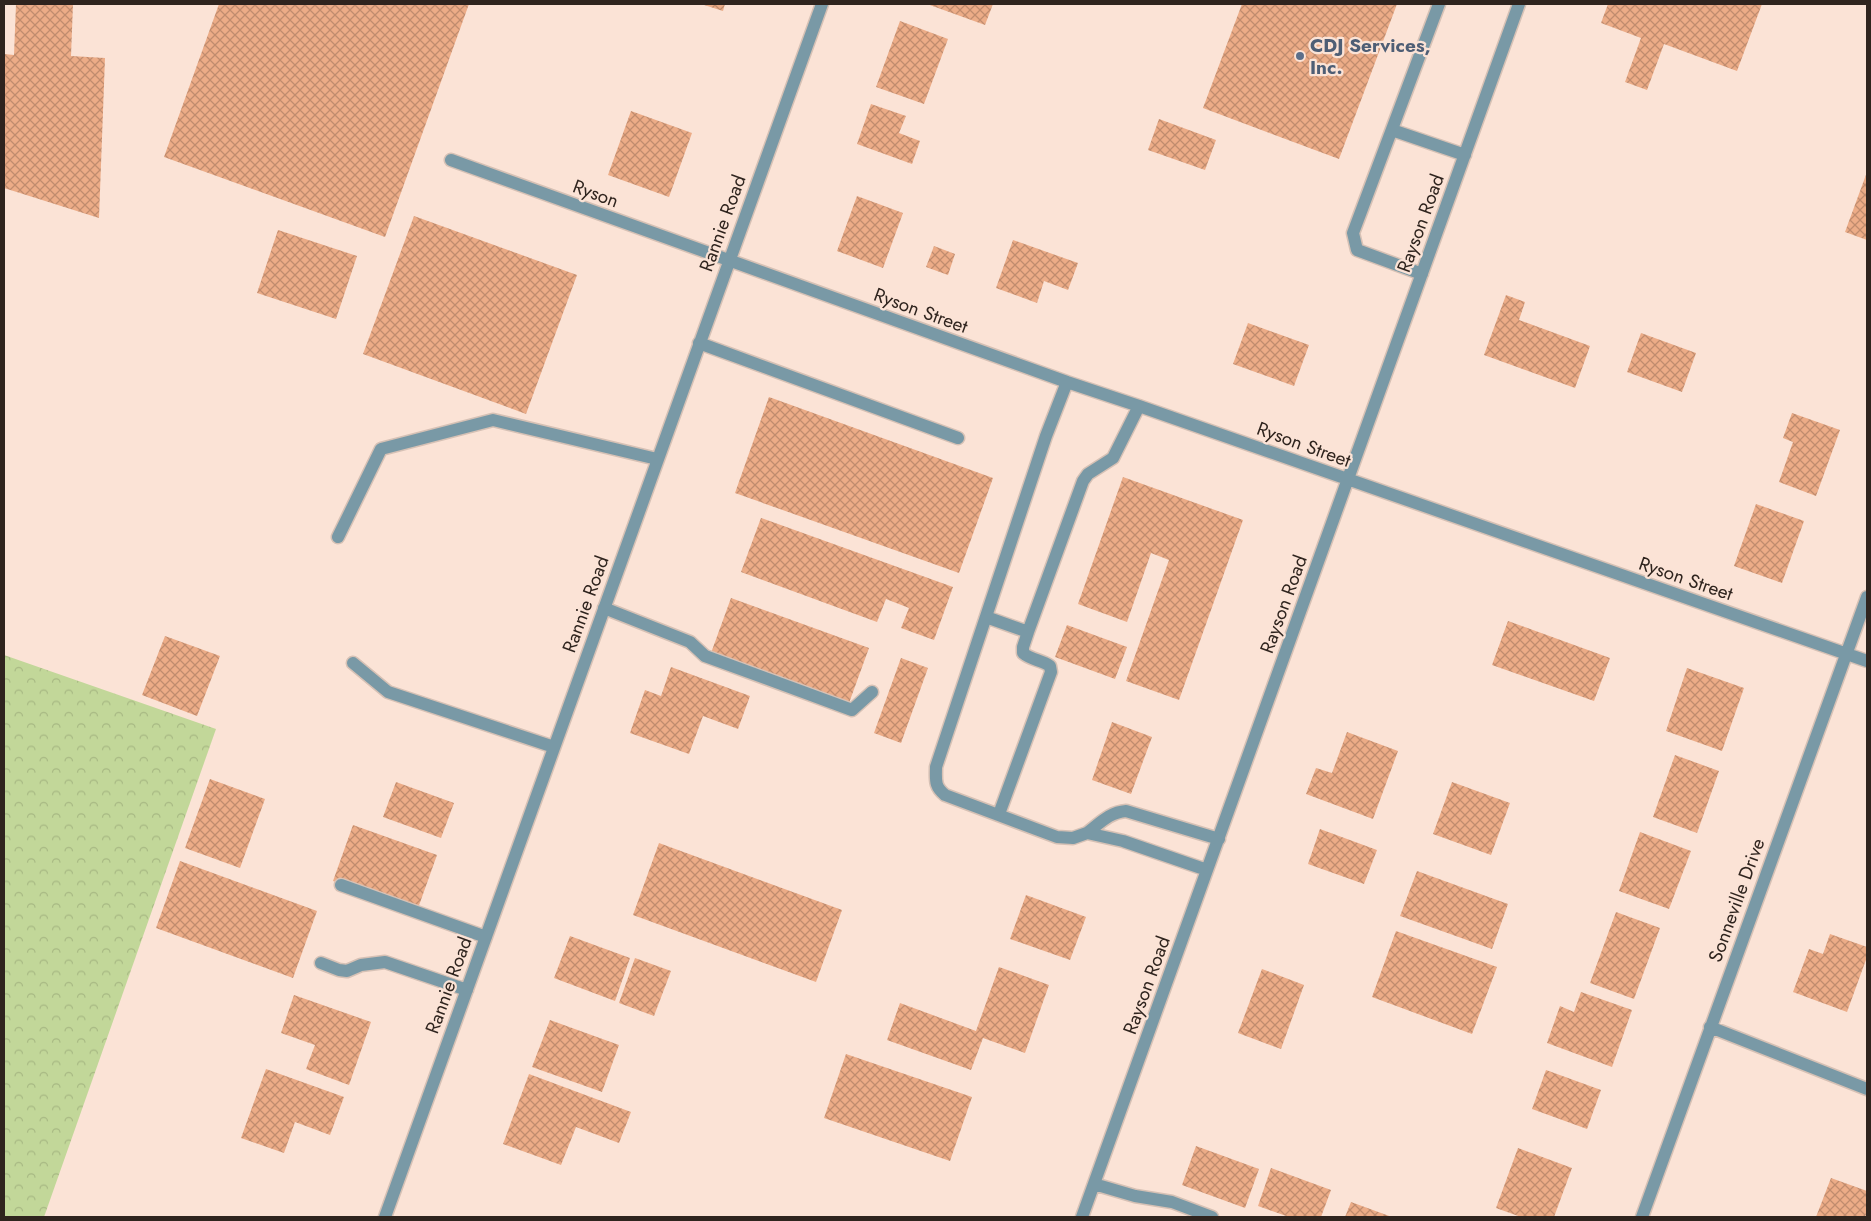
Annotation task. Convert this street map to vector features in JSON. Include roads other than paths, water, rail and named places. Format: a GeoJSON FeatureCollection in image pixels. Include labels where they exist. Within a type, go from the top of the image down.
{"type":"FeatureCollection","features":[{"type":"Feature","properties":{"kind":"street","name":"Rannie Road"},"geometry":{"type":"LineString","coordinates":[[385,1217],[698,343],[822,4]]}},
{"type":"Feature","properties":{"kind":"street"},"geometry":{"type":"LineString","coordinates":[[1422,274],[1357,250],[1353,233],[1439,4]]}},
{"type":"Feature","properties":{"kind":"street","name":"Rayson Road"},"geometry":{"type":"LineString","coordinates":[[1082,1217],[1519,4]]}},
{"type":"Feature","properties":{"kind":"street"},"geometry":{"type":"LineString","coordinates":[[1392,130],[1465,155]]}},
{"type":"Feature","properties":{"kind":"street","name":"Ryson"},"geometry":{"type":"LineString","coordinates":[[451,160],[728,261]]}},
{"type":"Feature","properties":{"kind":"street","name":"Ryson Street"},"geometry":{"type":"LineString","coordinates":[[728,261],[1067,382],[1867,661]]}},
{"type":"Feature","properties":{"kind":"street"},"geometry":{"type":"LineString","coordinates":[[698,343],[958,438]]}},
{"type":"Feature","properties":{"kind":"street"},"geometry":{"type":"LineString","coordinates":[[1067,382],[1046,436],[936,767],[938,789],[945,795],[1057,837],[1073,838],[1087,833],[1110,815],[1126,811],[1219,839]]}},
{"type":"Feature","properties":{"kind":"street"},"geometry":{"type":"LineString","coordinates":[[999,814],[1051,672],[1050,666],[1045,662],[1027,657],[1023,653],[1028,632],[1083,481],[1088,474],[1113,458],[1139,406]]}},
{"type":"Feature","properties":{"kind":"street"},"geometry":{"type":"LineString","coordinates":[[338,537],[381,449],[493,420],[657,459]]}},
{"type":"Feature","properties":{"kind":"street","name":"Sonneville Drive"},"geometry":{"type":"LineString","coordinates":[[1642,1217],[1867,596]]}},
{"type":"Feature","properties":{"kind":"street"},"geometry":{"type":"LineString","coordinates":[[604,608],[690,642],[705,656],[852,710],[872,692]]}},
{"type":"Feature","properties":{"kind":"street"},"geometry":{"type":"LineString","coordinates":[[986,617],[1028,632]]}},
{"type":"Feature","properties":{"kind":"street"},"geometry":{"type":"LineString","coordinates":[[354,663],[388,692],[554,747]]}},
{"type":"Feature","properties":{"kind":"street"},"geometry":{"type":"LineString","coordinates":[[1087,833],[1123,841],[1207,870]]}},
{"type":"Feature","properties":{"kind":"street"},"geometry":{"type":"LineString","coordinates":[[341,885],[486,936]]}},
{"type":"Feature","properties":{"kind":"street"},"geometry":{"type":"LineString","coordinates":[[321,963],[346,971],[361,965],[385,962],[467,990]]}},
{"type":"Feature","properties":{"kind":"street"},"geometry":{"type":"LineString","coordinates":[[1710,1027],[1867,1090]]}},
{"type":"Feature","properties":{"kind":"street"},"geometry":{"type":"LineString","coordinates":[[1094,1184],[1135,1196],[1172,1202],[1212,1217]]}},
{"type":"Feature","properties":{"kind":"place","name":"CDJ Services, Inc."},"geometry":{"type":"Point","coordinates":[1300,56]}}]}
